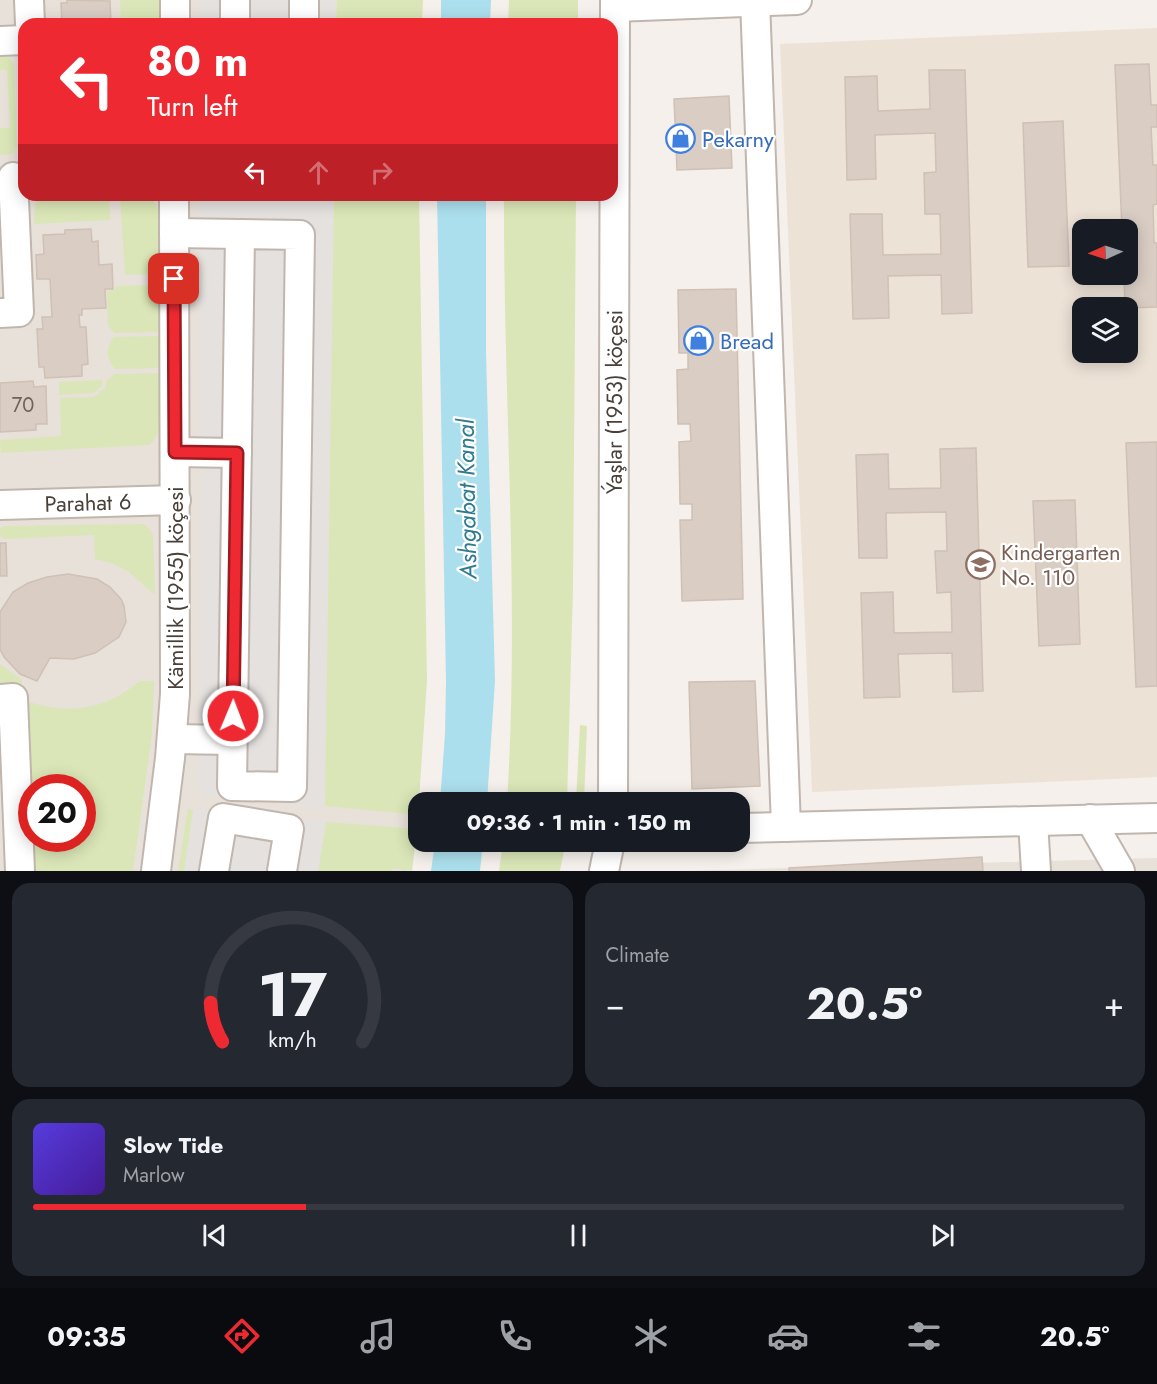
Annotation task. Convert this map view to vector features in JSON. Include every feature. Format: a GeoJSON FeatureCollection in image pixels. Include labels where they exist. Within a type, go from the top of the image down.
{"type":"FeatureCollection","features":[{"type":"Feature","properties":{"kind":"street"},"geometry":{"type":"LineString","coordinates":[[29,0],[30,18]]}},
{"type":"Feature","properties":{"kind":"street"},"geometry":{"type":"LineString","coordinates":[[175,0],[175,18]]}},
{"type":"Feature","properties":{"kind":"street"},"geometry":{"type":"LineString","coordinates":[[235,0],[235,18]]}},
{"type":"Feature","properties":{"kind":"street"},"geometry":{"type":"LineString","coordinates":[[304,0],[304,18]]}},
{"type":"Feature","properties":{"kind":"street"},"geometry":{"type":"LineString","coordinates":[[615,4],[797,0]]}},
{"type":"Feature","properties":{"kind":"street"},"geometry":{"type":"LineString","coordinates":[[755,1],[786,827]]}},
{"type":"Feature","properties":{"kind":"street"},"geometry":{"type":"LineString","coordinates":[[0,41],[18,40]]}},
{"type":"Feature","properties":{"kind":"street"},"geometry":{"type":"LineString","coordinates":[[0,313],[19,312],[12,178]]}},
{"type":"Feature","properties":{"kind":"street","name":"Kämillik (1955) köçesi"},"geometry":{"type":"LineString","coordinates":[[156,871],[172,739],[175,694],[174,201]]}},
{"type":"Feature","properties":{"kind":"street","name":"Ýaşlar (1953) köçesi"},"geometry":{"type":"LineString","coordinates":[[613,792],[615,201]]}},
{"type":"Feature","properties":{"kind":"street"},"geometry":{"type":"LineString","coordinates":[[174,233],[240,234],[300,235],[292,787],[232,786],[240,234]]}},
{"type":"Feature","properties":{"kind":"street"},"geometry":{"type":"LineString","coordinates":[[175,452],[237,453]]}},
{"type":"Feature","properties":{"kind":"street","name":"Parahat 6"},"geometry":{"type":"LineString","coordinates":[[0,505],[176,500]]}},
{"type":"Feature","properties":{"kind":"street"},"geometry":{"type":"LineString","coordinates":[[0,699],[14,698],[20,871]]}},
{"type":"Feature","properties":{"kind":"street"},"geometry":{"type":"LineString","coordinates":[[172,739],[232,740]]}},
{"type":"Feature","properties":{"kind":"street"},"geometry":{"type":"LineString","coordinates":[[214,871],[223,818],[289,829],[282,871]]}},
{"type":"Feature","properties":{"kind":"street"},"geometry":{"type":"LineString","coordinates":[[750,828],[1157,818]]}},
{"type":"Feature","properties":{"kind":"street"},"geometry":{"type":"LineString","coordinates":[[1090,819],[1120,871]]}},
{"type":"Feature","properties":{"kind":"street"},"geometry":{"type":"LineString","coordinates":[[1033,821],[1036,871]]}},
{"type":"Feature","properties":{"kind":"street"},"geometry":{"type":"LineString","coordinates":[[604,871],[608,852]]}},
{"type":"Feature","properties":{"kind":"shaded area"},"geometry":{"type":"Polygon","coordinates":[[[0,0],[422,0],[421,18],[18,18],[18,201],[418,201],[407,871],[0,871],[0,0]]]}},
{"type":"Feature","properties":{"kind":"shaded area"},"geometry":{"type":"Polygon","coordinates":[[[200,0],[336,0],[336,18],[200,18],[200,0]]]}},
{"type":"Feature","properties":{"kind":"shaded area","name":"Kindergarten No. 110"},"geometry":{"type":"Polygon","coordinates":[[[1157,28],[1157,777],[812,792],[780,44],[1157,28]]]}},
{"type":"Feature","properties":{"kind":"shaded area"},"geometry":{"type":"Polygon","coordinates":[[[199,201],[333,201],[324,808],[198,795],[202,466],[199,201]]]}},
{"type":"Feature","properties":{"kind":"shaded area"},"geometry":{"type":"Polygon","coordinates":[[[194,808],[326,821],[318,871],[184,871],[194,808]]]}},
{"type":"Feature","properties":{"kind":"shaded area"},"geometry":{"type":"Polygon","coordinates":[[[1157,858],[1157,871],[679,871],[1157,858]]]}},
{"type":"Feature","properties":{"kind":"green space"},"geometry":{"type":"Polygon","coordinates":[[[120,0],[161,0],[160,18],[121,18],[120,0]]]}},
{"type":"Feature","properties":{"kind":"green space"},"geometry":{"type":"Polygon","coordinates":[[[337,0],[423,0],[422,18],[336,18],[337,0]]]}},
{"type":"Feature","properties":{"kind":"green space"},"geometry":{"type":"Polygon","coordinates":[[[509,0],[578,0],[578,18],[508,18],[509,0]]]}},
{"type":"Feature","properties":{"kind":"green space"},"geometry":{"type":"Polygon","coordinates":[[[0,55],[10,58],[14,64],[17,148],[12,154],[0,155],[0,128],[10,128],[7,70],[0,70],[0,55]]]}},
{"type":"Feature","properties":{"kind":"green space"},"geometry":{"type":"Polygon","coordinates":[[[37,201],[109,201],[110,220],[34,224],[37,201]]]}},
{"type":"Feature","properties":{"kind":"green space"},"geometry":{"type":"Polygon","coordinates":[[[120,201],[154,201],[159,211],[159,274],[125,275],[120,201]]]}},
{"type":"Feature","properties":{"kind":"green space"},"geometry":{"type":"Polygon","coordinates":[[[334,201],[419,201],[427,680],[420,792],[408,792],[408,814],[325,806],[334,201]]]}},
{"type":"Feature","properties":{"kind":"green space"},"geometry":{"type":"Polygon","coordinates":[[[504,201],[576,201],[573,587],[567,792],[508,792],[511,726],[512,574],[504,201]]]}},
{"type":"Feature","properties":{"kind":"green space"},"geometry":{"type":"Polygon","coordinates":[[[159,285],[160,332],[114,333],[108,326],[107,291],[115,290],[115,286],[159,285]]]}},
{"type":"Feature","properties":{"kind":"green space"},"geometry":{"type":"Polygon","coordinates":[[[159,336],[160,368],[115,369],[110,361],[108,349],[114,337],[159,336]]]}},
{"type":"Feature","properties":{"kind":"green space"},"geometry":{"type":"Polygon","coordinates":[[[160,373],[160,423],[154,440],[149,445],[1,453],[0,440],[61,436],[60,398],[94,397],[106,387],[106,381],[115,374],[160,373]]]}},
{"type":"Feature","properties":{"kind":"green space"},"geometry":{"type":"Polygon","coordinates":[[[102,380],[102,386],[93,393],[59,395],[59,382],[102,380]]]}},
{"type":"Feature","properties":{"kind":"green space"},"geometry":{"type":"Polygon","coordinates":[[[143,524],[153,534],[155,595],[129,572],[111,563],[95,559],[94,535],[5,539],[0,536],[0,529],[4,526],[143,524]]]}},
{"type":"Feature","properties":{"kind":"green space"},"geometry":{"type":"Polygon","coordinates":[[[0,664],[22,680],[22,684],[0,685],[0,664]]]}},
{"type":"Feature","properties":{"kind":"green space"},"geometry":{"type":"Polygon","coordinates":[[[140,681],[154,681],[152,734],[133,871],[32,871],[31,852],[96,852],[96,774],[29,774],[26,701],[71,709],[85,708],[113,699],[140,681]]]}},
{"type":"Feature","properties":{"kind":"green space"},"geometry":{"type":"Polygon","coordinates":[[[580,725],[587,726],[584,792],[577,792],[580,725]]]}},
{"type":"Feature","properties":{"kind":"green space"},"geometry":{"type":"Polygon","coordinates":[[[188,808],[193,810],[184,871],[178,871],[188,808]]]}},
{"type":"Feature","properties":{"kind":"green space"},"geometry":{"type":"Polygon","coordinates":[[[326,822],[408,828],[408,852],[414,852],[412,871],[393,868],[392,871],[318,871],[326,822]]]}},
{"type":"Feature","properties":{"kind":"green space"},"geometry":{"type":"Polygon","coordinates":[[[502,852],[564,852],[560,871],[499,871],[502,852]]]}},
{"type":"Feature","properties":{"kind":"water"},"geometry":{"type":"Polygon","coordinates":[[[441,0],[491,0],[490,18],[441,18],[441,0]]]}},
{"type":"Feature","properties":{"kind":"water","name":"Ashgabat Kanal"},"geometry":{"type":"Polygon","coordinates":[[[437,201],[486,201],[486,352],[495,681],[488,792],[441,792],[445,734],[437,201]]]}},
{"type":"Feature","properties":{"kind":"water"},"geometry":{"type":"Polygon","coordinates":[[[434,852],[482,852],[480,871],[431,871],[434,852]]]}},
{"type":"Feature","properties":{"kind":"building"},"geometry":{"type":"Polygon","coordinates":[[[67,0],[110,1],[111,18],[62,18],[61,3],[67,3],[67,0]]]}},
{"type":"Feature","properties":{"kind":"building"},"geometry":{"type":"Polygon","coordinates":[[[1149,64],[1151,105],[1157,105],[1157,127],[1151,127],[1153,165],[1157,165],[1157,204],[1153,205],[1154,243],[1157,243],[1157,307],[1138,308],[1138,297],[1125,297],[1124,285],[1138,285],[1138,219],[1122,219],[1115,65],[1149,64]]]}},
{"type":"Feature","properties":{"kind":"building"},"geometry":{"type":"Polygon","coordinates":[[[929,70],[965,70],[972,313],[942,314],[941,275],[888,276],[889,318],[853,319],[850,214],[882,214],[883,255],[941,254],[940,214],[925,214],[924,173],[936,172],[935,133],[875,135],[876,179],[847,180],[845,77],[877,76],[878,111],[930,109],[929,70]]]}},
{"type":"Feature","properties":{"kind":"building"},"geometry":{"type":"Polygon","coordinates":[[[729,96],[732,168],[677,170],[674,99],[729,96]]]}},
{"type":"Feature","properties":{"kind":"building"},"geometry":{"type":"Polygon","coordinates":[[[1063,121],[1069,266],[1028,267],[1023,123],[1063,121]]]}},
{"type":"Feature","properties":{"kind":"building"},"geometry":{"type":"Polygon","coordinates":[[[91,229],[92,242],[98,241],[99,265],[112,264],[113,289],[105,289],[106,308],[82,309],[82,315],[79,315],[80,327],[86,327],[88,364],[82,365],[82,376],[45,378],[44,367],[39,367],[37,329],[43,329],[42,317],[52,317],[50,279],[37,279],[36,255],[44,254],[43,235],[65,234],[65,230],[91,229]]]}},
{"type":"Feature","properties":{"kind":"building"},"geometry":{"type":"Polygon","coordinates":[[[736,289],[743,599],[682,601],[680,520],[692,520],[692,504],[680,504],[679,442],[691,441],[690,424],[678,424],[677,370],[688,369],[688,353],[679,353],[678,290],[736,289]]]}},
{"type":"Feature","properties":{"kind":"building"},"geometry":{"type":"Polygon","coordinates":[[[33,381],[34,387],[46,386],[47,424],[36,424],[36,430],[0,432],[0,383],[33,381]]]}},
{"type":"Feature","properties":{"kind":"building"},"geometry":{"type":"Polygon","coordinates":[[[1157,442],[1157,686],[1136,687],[1126,443],[1157,442]]]}},
{"type":"Feature","properties":{"kind":"building"},"geometry":{"type":"Polygon","coordinates":[[[976,448],[983,691],[953,692],[952,653],[898,654],[900,697],[864,698],[861,593],[893,592],[894,633],[952,632],[951,592],[937,593],[935,551],[947,551],[946,512],[886,513],[887,558],[859,558],[856,455],[888,454],[889,489],[941,488],[940,449],[976,448]]]}},
{"type":"Feature","properties":{"kind":"building"},"geometry":{"type":"Polygon","coordinates":[[[1075,500],[1080,644],[1039,646],[1033,501],[1075,500]]]}},
{"type":"Feature","properties":{"kind":"building"},"geometry":{"type":"Polygon","coordinates":[[[0,543],[6,543],[7,576],[0,576],[0,543]]]}},
{"type":"Feature","properties":{"kind":"building"},"geometry":{"type":"Polygon","coordinates":[[[68,574],[97,579],[110,587],[121,599],[126,622],[119,637],[95,653],[74,659],[50,658],[37,681],[20,674],[4,657],[0,649],[0,612],[13,592],[28,583],[68,574]]]}},
{"type":"Feature","properties":{"kind":"building"},"geometry":{"type":"Polygon","coordinates":[[[755,681],[760,786],[692,789],[689,682],[755,681]]]}},
{"type":"Feature","properties":{"kind":"building"},"geometry":{"type":"Polygon","coordinates":[[[982,857],[983,871],[789,871],[789,868],[982,857]]]}},
{"type":"Feature","properties":{"kind":"place","name":"Pekarny"},"geometry":{"type":"Point","coordinates":[681,139]}},
{"type":"Feature","properties":{"kind":"place","name":"Bread"},"geometry":{"type":"Point","coordinates":[699,341]}},
{"type":"Feature","properties":{"kind":"place","name":"Kindergarten No. 110"},"geometry":{"type":"Point","coordinates":[980,565]}},
{"type":"Feature","properties":{"kind":"route"},"geometry":{"type":"LineString","coordinates":[[174,279],[175,452],[237,453],[233,716]]}}]}
